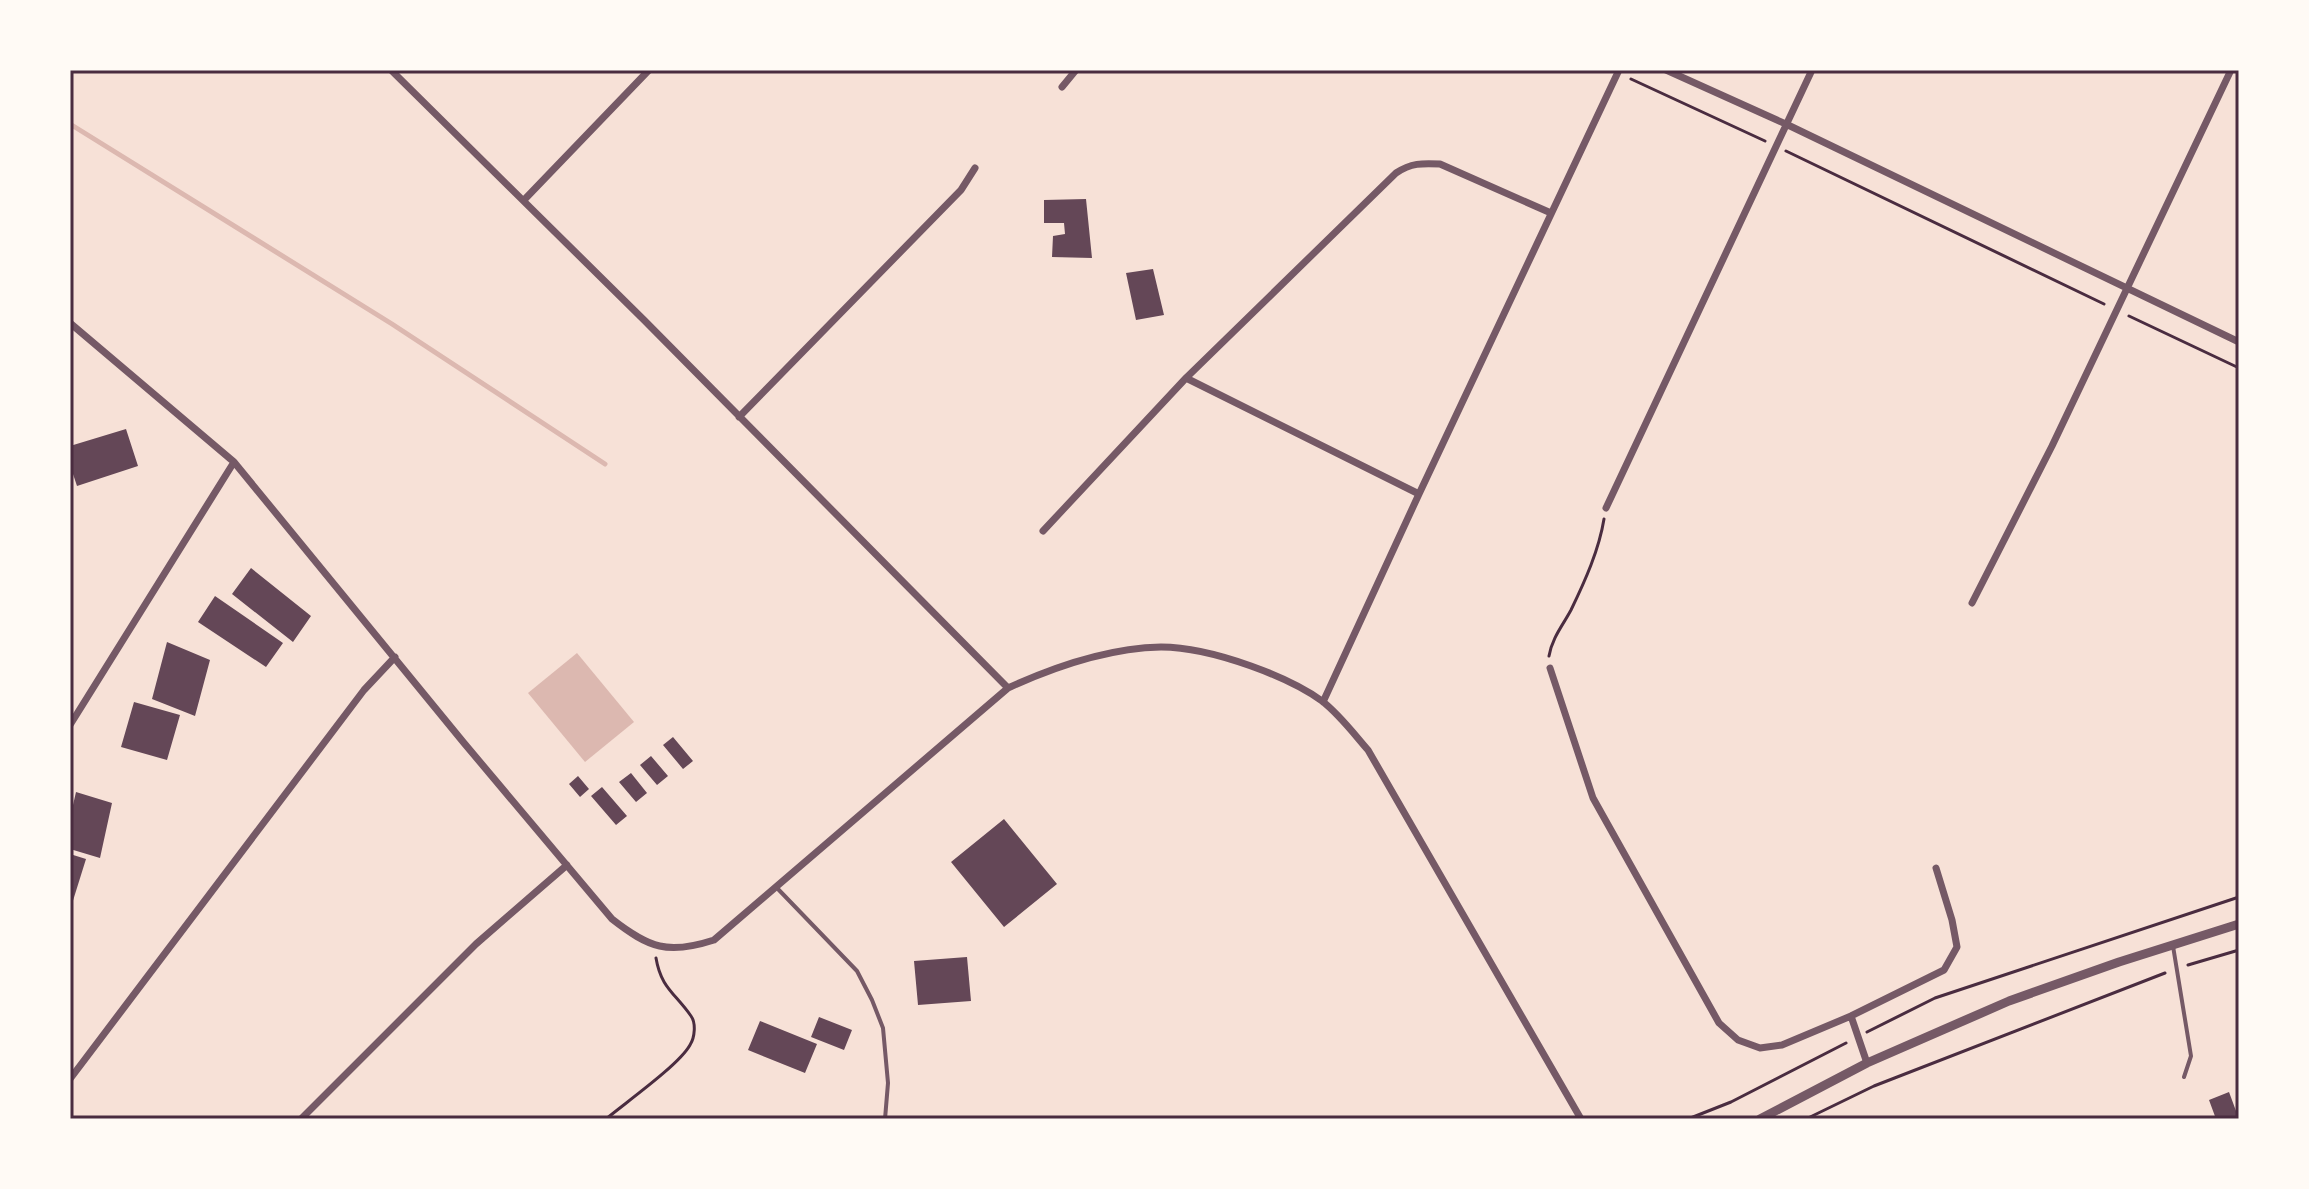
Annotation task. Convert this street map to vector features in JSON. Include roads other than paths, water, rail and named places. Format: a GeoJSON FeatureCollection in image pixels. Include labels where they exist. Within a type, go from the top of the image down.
{"type":"FeatureCollection","features":[{"type":"Feature","properties":{"kind":"street"},"geometry":{"type":"LineString","coordinates":[[391,70],[1008,688]]}},
{"type":"Feature","properties":{"kind":"street"},"geometry":{"type":"LineString","coordinates":[[524,200],[649,70]]}},
{"type":"Feature","properties":{"kind":"street"},"geometry":{"type":"LineString","coordinates":[[1062,87],[1076,70]]}},
{"type":"Feature","properties":{"kind":"street"},"geometry":{"type":"LineString","coordinates":[[1666,70],[1788,125],[2239,342]]}},
{"type":"Feature","properties":{"kind":"street"},"geometry":{"type":"LineString","coordinates":[[1606,508],[1812,70]]}},
{"type":"Feature","properties":{"kind":"street"},"geometry":{"type":"LineString","coordinates":[[1972,603],[2052,446],[2231,70]]}},
{"type":"Feature","properties":{"kind":"street"},"geometry":{"type":"LineString","coordinates":[[1323,702],[1619,71]]}},
{"type":"Feature","properties":{"kind":"street"},"geometry":{"type":"LineString","coordinates":[[1043,531],[1186,378],[1396,173],[1407,166],[1422,162],[1440,164],[1551,213]]}},
{"type":"Feature","properties":{"kind":"street"},"geometry":{"type":"LineString","coordinates":[[739,417],[961,190],[975,168]]}},
{"type":"Feature","properties":{"kind":"street"},"geometry":{"type":"LineString","coordinates":[[70,323],[234,462],[612,919],[631,934],[670,949],[692,947],[714,940],[1008,688],[1038,674],[1085,659],[1130,650],[1163,647],[1198,651],[1233,659],[1289,681],[1323,702],[1368,750],[1581,1119]]}},
{"type":"Feature","properties":{"kind":"street"},"geometry":{"type":"LineString","coordinates":[[1186,378],[1419,494]]}},
{"type":"Feature","properties":{"kind":"street"},"geometry":{"type":"LineString","coordinates":[[70,725],[234,462]]}},
{"type":"Feature","properties":{"kind":"street"},"geometry":{"type":"LineString","coordinates":[[70,1079],[364,690],[395,657]]}},
{"type":"Feature","properties":{"kind":"street"},"geometry":{"type":"LineString","coordinates":[[1550,668],[1593,798],[1719,1023],[1738,1040],[1760,1048],[1782,1045],[1851,1016],[1944,970],[1957,947],[1956,934],[1936,868]]}},
{"type":"Feature","properties":{"kind":"street"},"geometry":{"type":"LineString","coordinates":[[301,1119],[476,944],[567,865]]}},
{"type":"Feature","properties":{"kind":"street"},"geometry":{"type":"LineString","coordinates":[[1760,1119],[1867,1063],[2009,1001],[2239,924]]}},
{"type":"Feature","properties":{"kind":"street"},"geometry":{"type":"LineString","coordinates":[[1851,1016],[1867,1063]]}},
{"type":"Feature","properties":{"kind":"lane"},"geometry":{"type":"LineString","coordinates":[[775,887],[857,971],[872,1000],[883,1028],[888,1083],[885,1119]]}},
{"type":"Feature","properties":{"kind":"lane"},"geometry":{"type":"LineString","coordinates":[[2173,945],[2191,1056],[2184,1077]]}},
{"type":"Feature","properties":{"kind":"waterway"},"geometry":{"type":"LineString","coordinates":[[70,124],[392,324],[605,464]]}}]}
